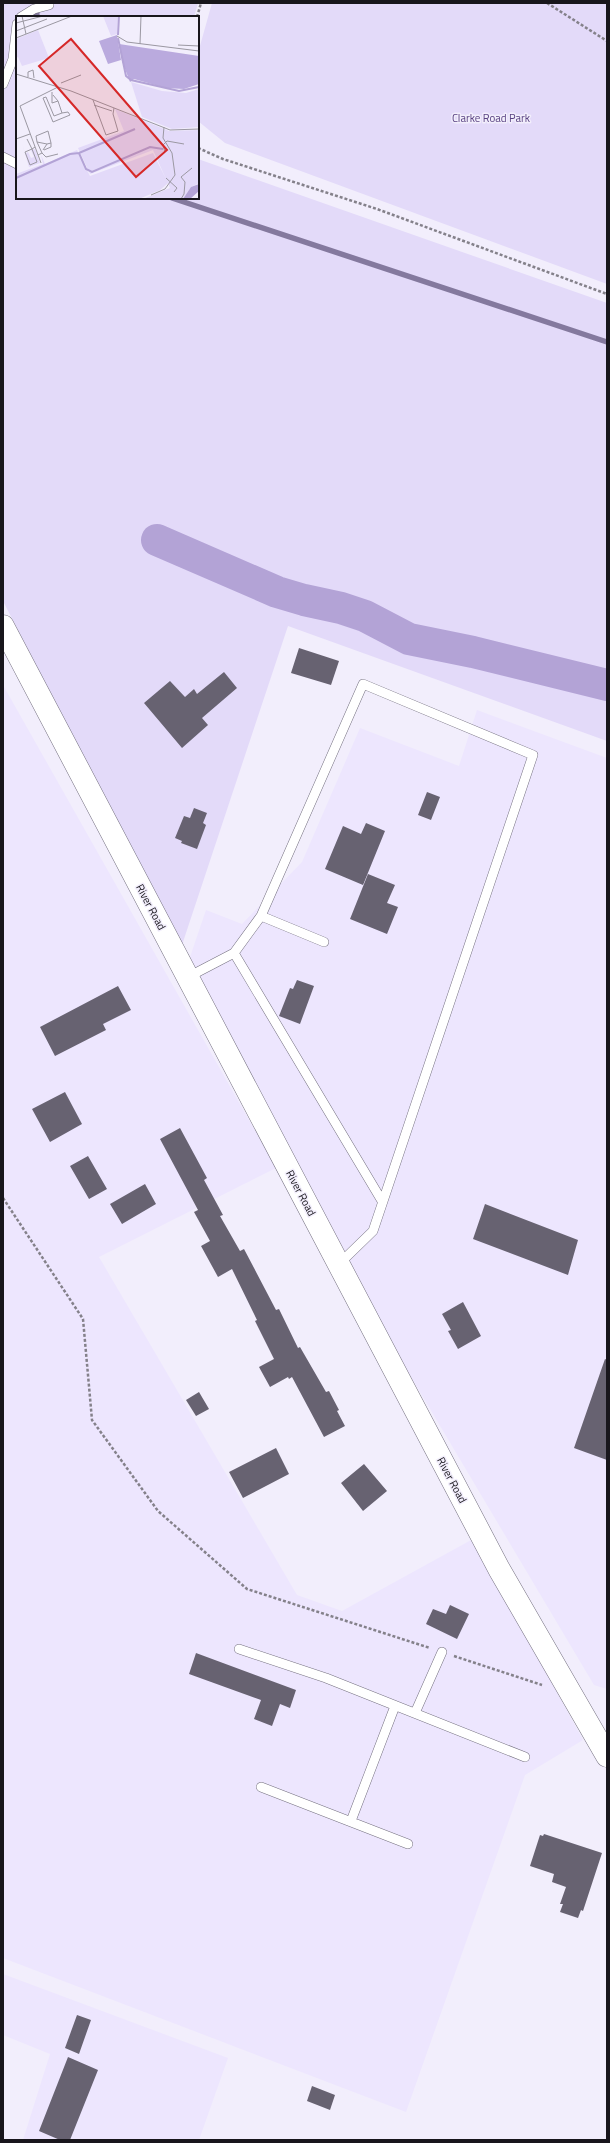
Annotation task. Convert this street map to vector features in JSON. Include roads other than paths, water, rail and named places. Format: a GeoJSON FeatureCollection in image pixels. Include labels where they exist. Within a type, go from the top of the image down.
{"type":"FeatureCollection","features":[{"type":"Feature","properties":{"kind":"street","name":"River Road"},"geometry":{"type":"LineString","coordinates":[[3,626],[499,1569],[607,1756]]}},
{"type":"Feature","properties":{"kind":"lane"},"geometry":{"type":"LineString","coordinates":[[23,16],[34,9],[46,6]]}},
{"type":"Feature","properties":{"kind":"lane"},"geometry":{"type":"LineString","coordinates":[[3,84],[13,59],[16,33]]}},
{"type":"Feature","properties":{"kind":"lane"},"geometry":{"type":"LineString","coordinates":[[3,157],[16,164]]}},
{"type":"Feature","properties":{"kind":"lane"},"geometry":{"type":"LineString","coordinates":[[188,977],[234,953],[261,916],[363,684],[533,755],[373,1231],[338,1264]]}},
{"type":"Feature","properties":{"kind":"lane"},"geometry":{"type":"LineString","coordinates":[[261,916],[324,942]]}},
{"type":"Feature","properties":{"kind":"lane"},"geometry":{"type":"LineString","coordinates":[[234,953],[382,1201]]}},
{"type":"Feature","properties":{"kind":"lane"},"geometry":{"type":"LineString","coordinates":[[239,1649],[326,1678],[525,1757]]}},
{"type":"Feature","properties":{"kind":"lane"},"geometry":{"type":"LineString","coordinates":[[415,1713],[442,1652]]}},
{"type":"Feature","properties":{"kind":"lane"},"geometry":{"type":"LineString","coordinates":[[351,1821],[395,1706]]}},
{"type":"Feature","properties":{"kind":"lane"},"geometry":{"type":"LineString","coordinates":[[261,1787],[408,1844]]}},
{"type":"Feature","properties":{"kind":"waterway"},"geometry":{"type":"LineString","coordinates":[[36,3],[37,16]]}},
{"type":"Feature","properties":{"kind":"waterway"},"geometry":{"type":"LineString","coordinates":[[175,199],[607,342]]}},
{"type":"Feature","properties":{"kind":"waterway"},"geometry":{"type":"LineString","coordinates":[[157,540],[277,592],[304,600],[341,608],[365,616],[409,639],[473,652],[607,685]]}},
{"type":"Feature","properties":{"kind":"park label","name":"Clarke Road Park"},"geometry":{"type":"Point","coordinates":[491,118]}}]}
